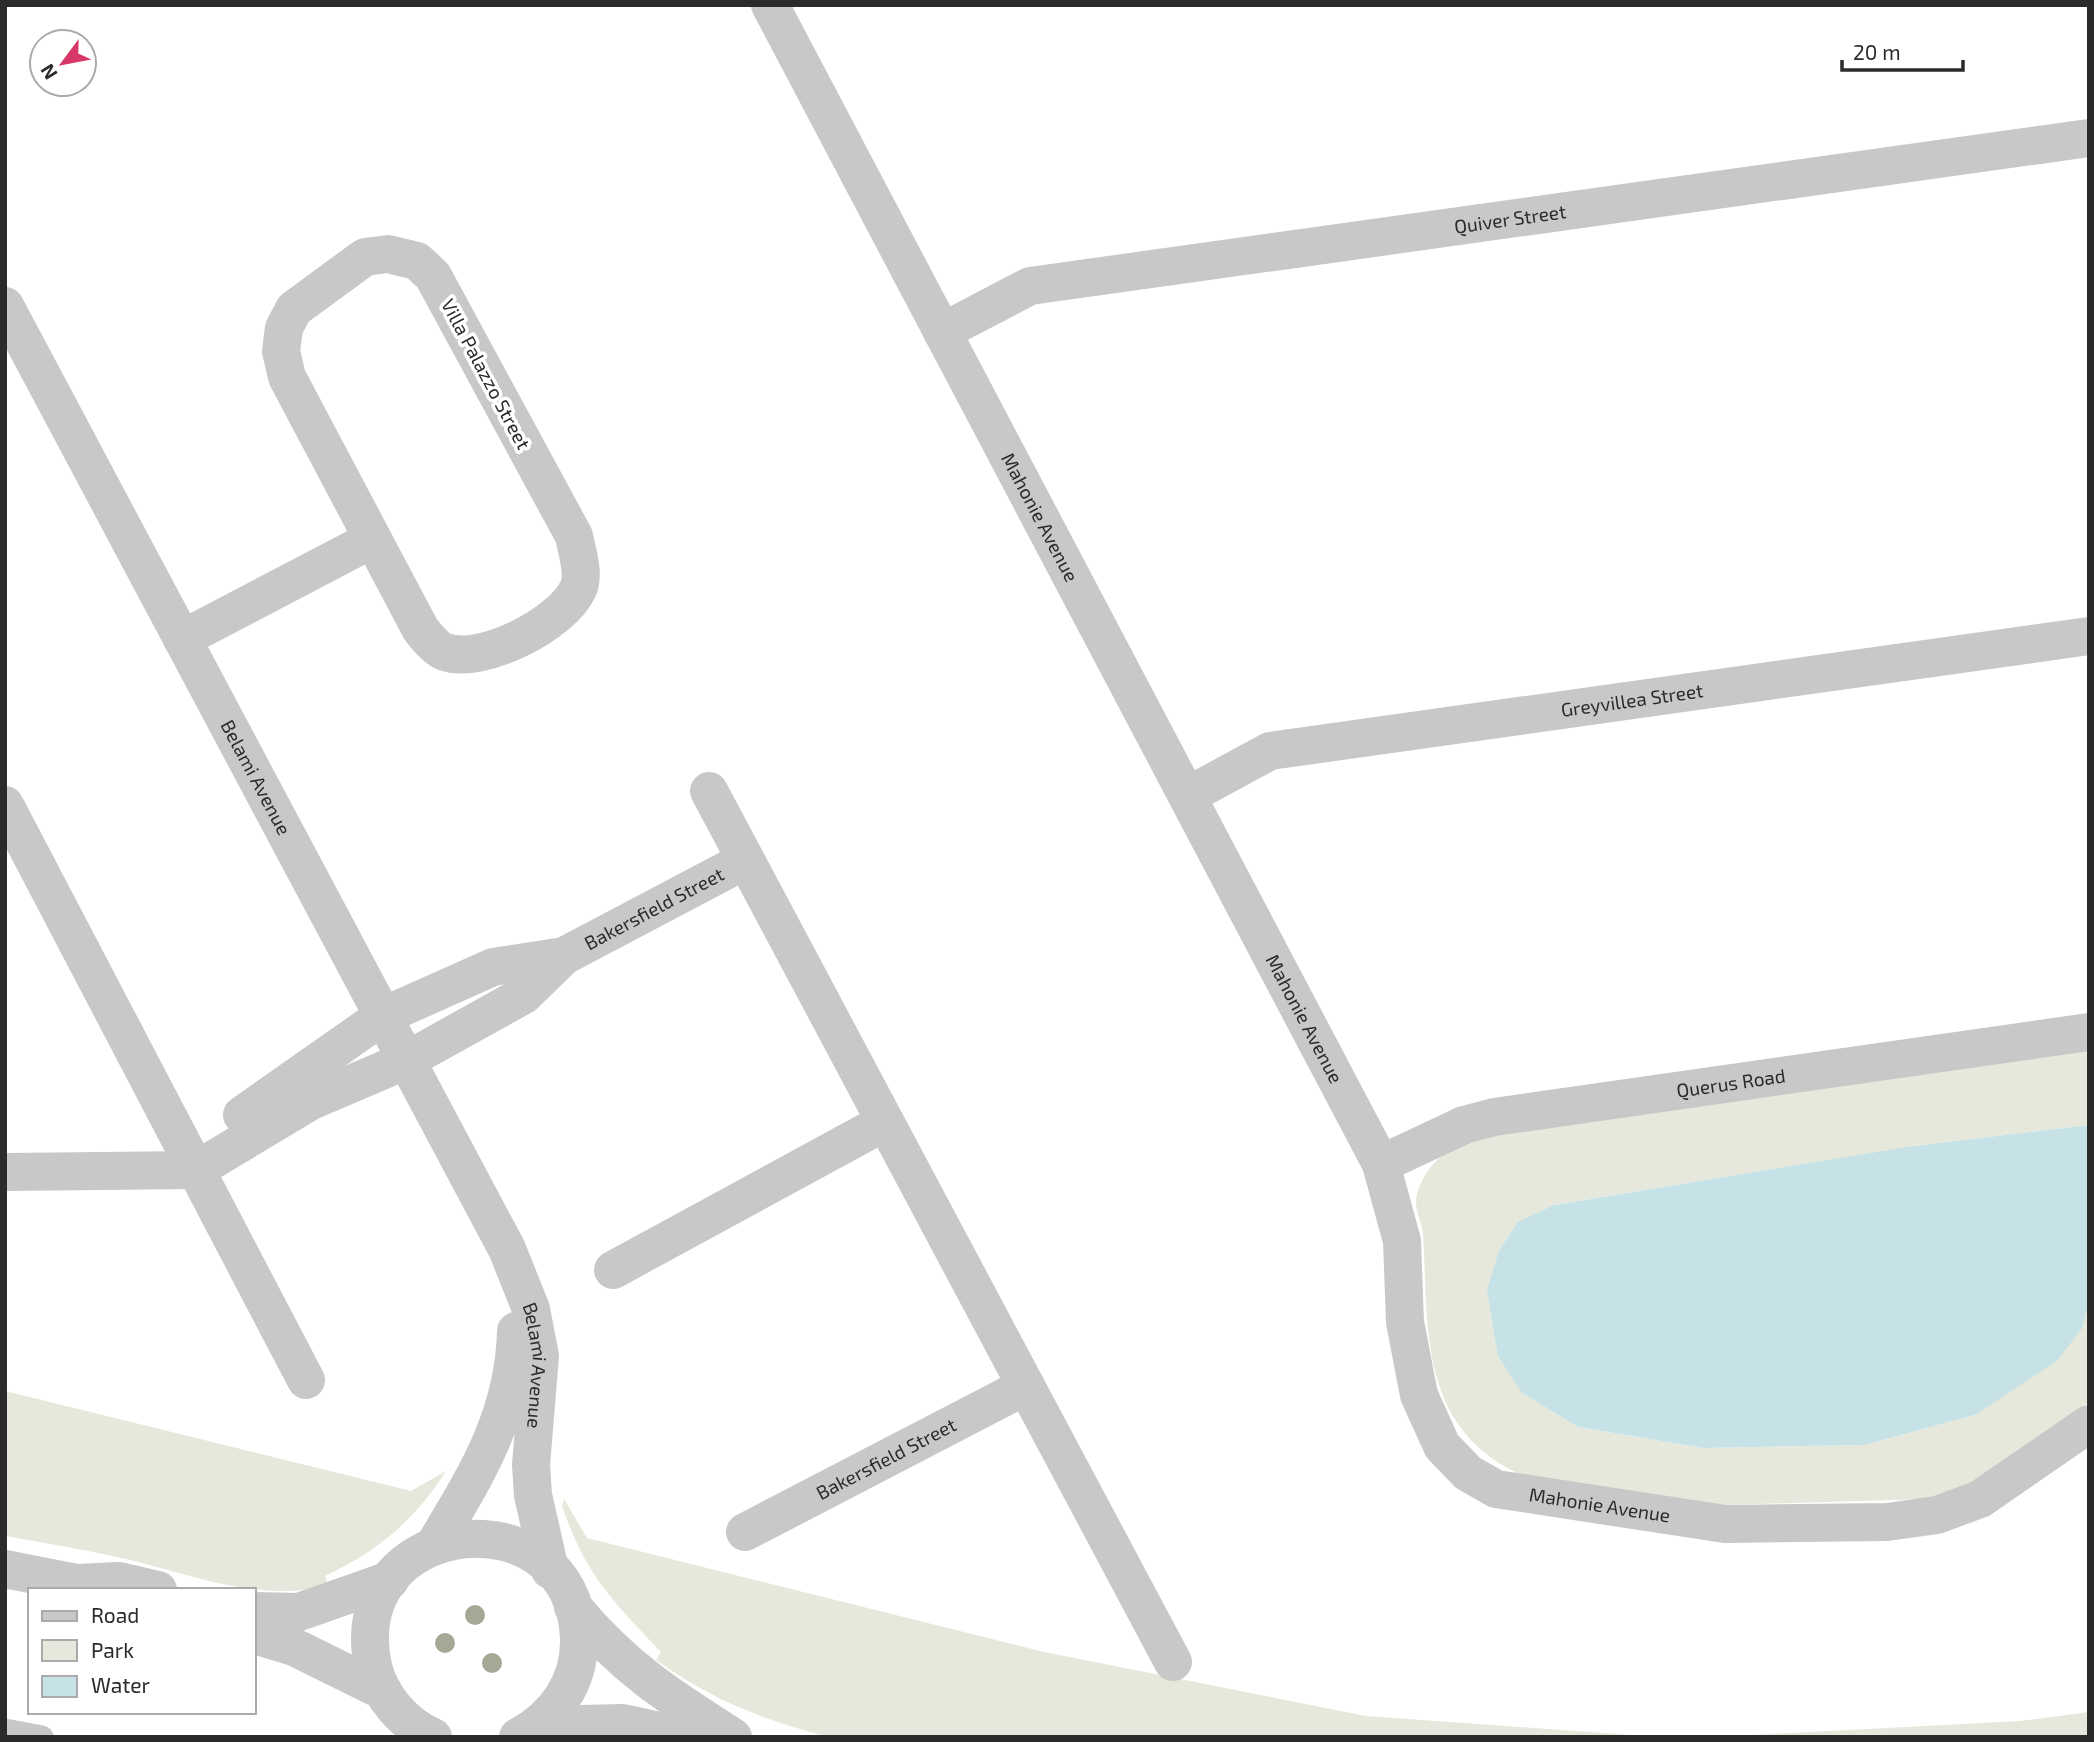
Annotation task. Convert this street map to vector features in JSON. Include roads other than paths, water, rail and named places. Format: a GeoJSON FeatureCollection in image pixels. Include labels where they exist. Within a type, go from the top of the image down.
{"type":"FeatureCollection","features":[{"type":"Feature","properties":{"kind":"street","name":"Mahonie Avenue"},"geometry":{"type":"LineString","coordinates":[[771,5],[1381,1164],[1402,1241],[1405,1322],[1419,1395],[1442,1446],[1468,1474],[1496,1489],[1725,1524],[1887,1522],[1937,1515],[1980,1499],[2089,1424]]}},
{"type":"Feature","properties":{"kind":"street","name":"Quiver Street"},"geometry":{"type":"LineString","coordinates":[[942,332],[1030,286],[2089,138]]}},
{"type":"Feature","properties":{"kind":"street","name":"Villa Palazzo Street"},"geometry":{"type":"LineString","coordinates":[[388,254],[417,261],[433,276],[573,536],[580,565],[580,586],[568,606],[549,621],[498,648],[468,656],[442,651],[421,631],[371,540],[287,377],[281,351],[284,328],[293,309],[365,257],[388,254]]}},
{"type":"Feature","properties":{"kind":"street","name":"Belami Avenue"},"geometry":{"type":"LineString","coordinates":[[5,306],[507,1249],[531,1310],[540,1356],[531,1465],[533,1495],[550,1570]]}},
{"type":"Feature","properties":{"kind":"street"},"geometry":{"type":"LineString","coordinates":[[182,639],[371,540]]}},
{"type":"Feature","properties":{"kind":"street","name":"Greyvillea Street"},"geometry":{"type":"LineString","coordinates":[[1187,796],[1270,751],[2089,636]]}},
{"type":"Feature","properties":{"kind":"street","name":"Bakersfield Street"},"geometry":{"type":"LineString","coordinates":[[709,791],[1173,1662]]}},
{"type":"Feature","properties":{"kind":"street"},"geometry":{"type":"LineString","coordinates":[[5,805],[184,1164],[306,1380]]}},
{"type":"Feature","properties":{"kind":"street","name":"Bakersfield Street"},"geometry":{"type":"LineString","coordinates":[[184,1164],[311,1101],[407,1060],[524,995],[564,956],[744,861]]}},
{"type":"Feature","properties":{"kind":"street","name":"Bakersfield Street"},"geometry":{"type":"LineString","coordinates":[[184,1164],[290,1082],[383,1016],[493,967],[564,956]]}},
{"type":"Feature","properties":{"kind":"street","name":"Querus Road"},"geometry":{"type":"LineString","coordinates":[[1381,1164],[1464,1125],[1493,1117],[2089,1032]]}},
{"type":"Feature","properties":{"kind":"street"},"geometry":{"type":"LineString","coordinates":[[613,1270],[885,1122]]}},
{"type":"Feature","properties":{"kind":"street"},"geometry":{"type":"LineString","coordinates":[[5,1172],[184,1164]]}},
{"type":"Feature","properties":{"kind":"street","name":"Belami Avenue"},"geometry":{"type":"LineString","coordinates":[[435,1544],[486,1460],[496,1436],[515,1365],[516,1320],[507,1249]]}},
{"type":"Feature","properties":{"kind":"street","name":"Bakersfield Street"},"geometry":{"type":"LineString","coordinates":[[745,1532],[1026,1386]]}},
{"type":"Feature","properties":{"kind":"street"},"geometry":{"type":"LineString","coordinates":[[416,1732],[383,1691],[375,1673],[370,1634],[380,1597],[390,1580],[418,1553],[435,1544],[465,1538],[496,1539],[535,1556],[550,1570],[573,1607],[604,1645],[636,1673],[733,1737]]}},
{"type":"Feature","properties":{"kind":"street"},"geometry":{"type":"LineString","coordinates":[[5,1569],[83,1586],[119,1581],[149,1588]]}},
{"type":"Feature","properties":{"kind":"street"},"geometry":{"type":"LineString","coordinates":[[256,1611],[299,1612],[390,1580]]}},
{"type":"Feature","properties":{"kind":"street"},"geometry":{"type":"LineString","coordinates":[[529,1731],[555,1709],[575,1671],[579,1650],[573,1607]]}},
{"type":"Feature","properties":{"kind":"street"},"geometry":{"type":"LineString","coordinates":[[256,1636],[294,1647],[383,1691]]}},
{"type":"Feature","properties":{"kind":"street"},"geometry":{"type":"LineString","coordinates":[[529,1731],[624,1723],[687,1737]]}},
{"type":"Feature","properties":{"kind":"lane"},"geometry":{"type":"LineString","coordinates":[[5,1731],[41,1737]]}},
{"type":"Feature","properties":{"kind":"water"},"geometry":{"type":"Polygon","coordinates":[[[2089,1125],[2089,1299],[2083,1327],[2057,1361],[1975,1415],[1864,1445],[1703,1448],[1578,1427],[1522,1393],[1498,1356],[1487,1290],[1499,1251],[1518,1222],[1554,1205],[1906,1147],[2089,1125]]]}}]}
